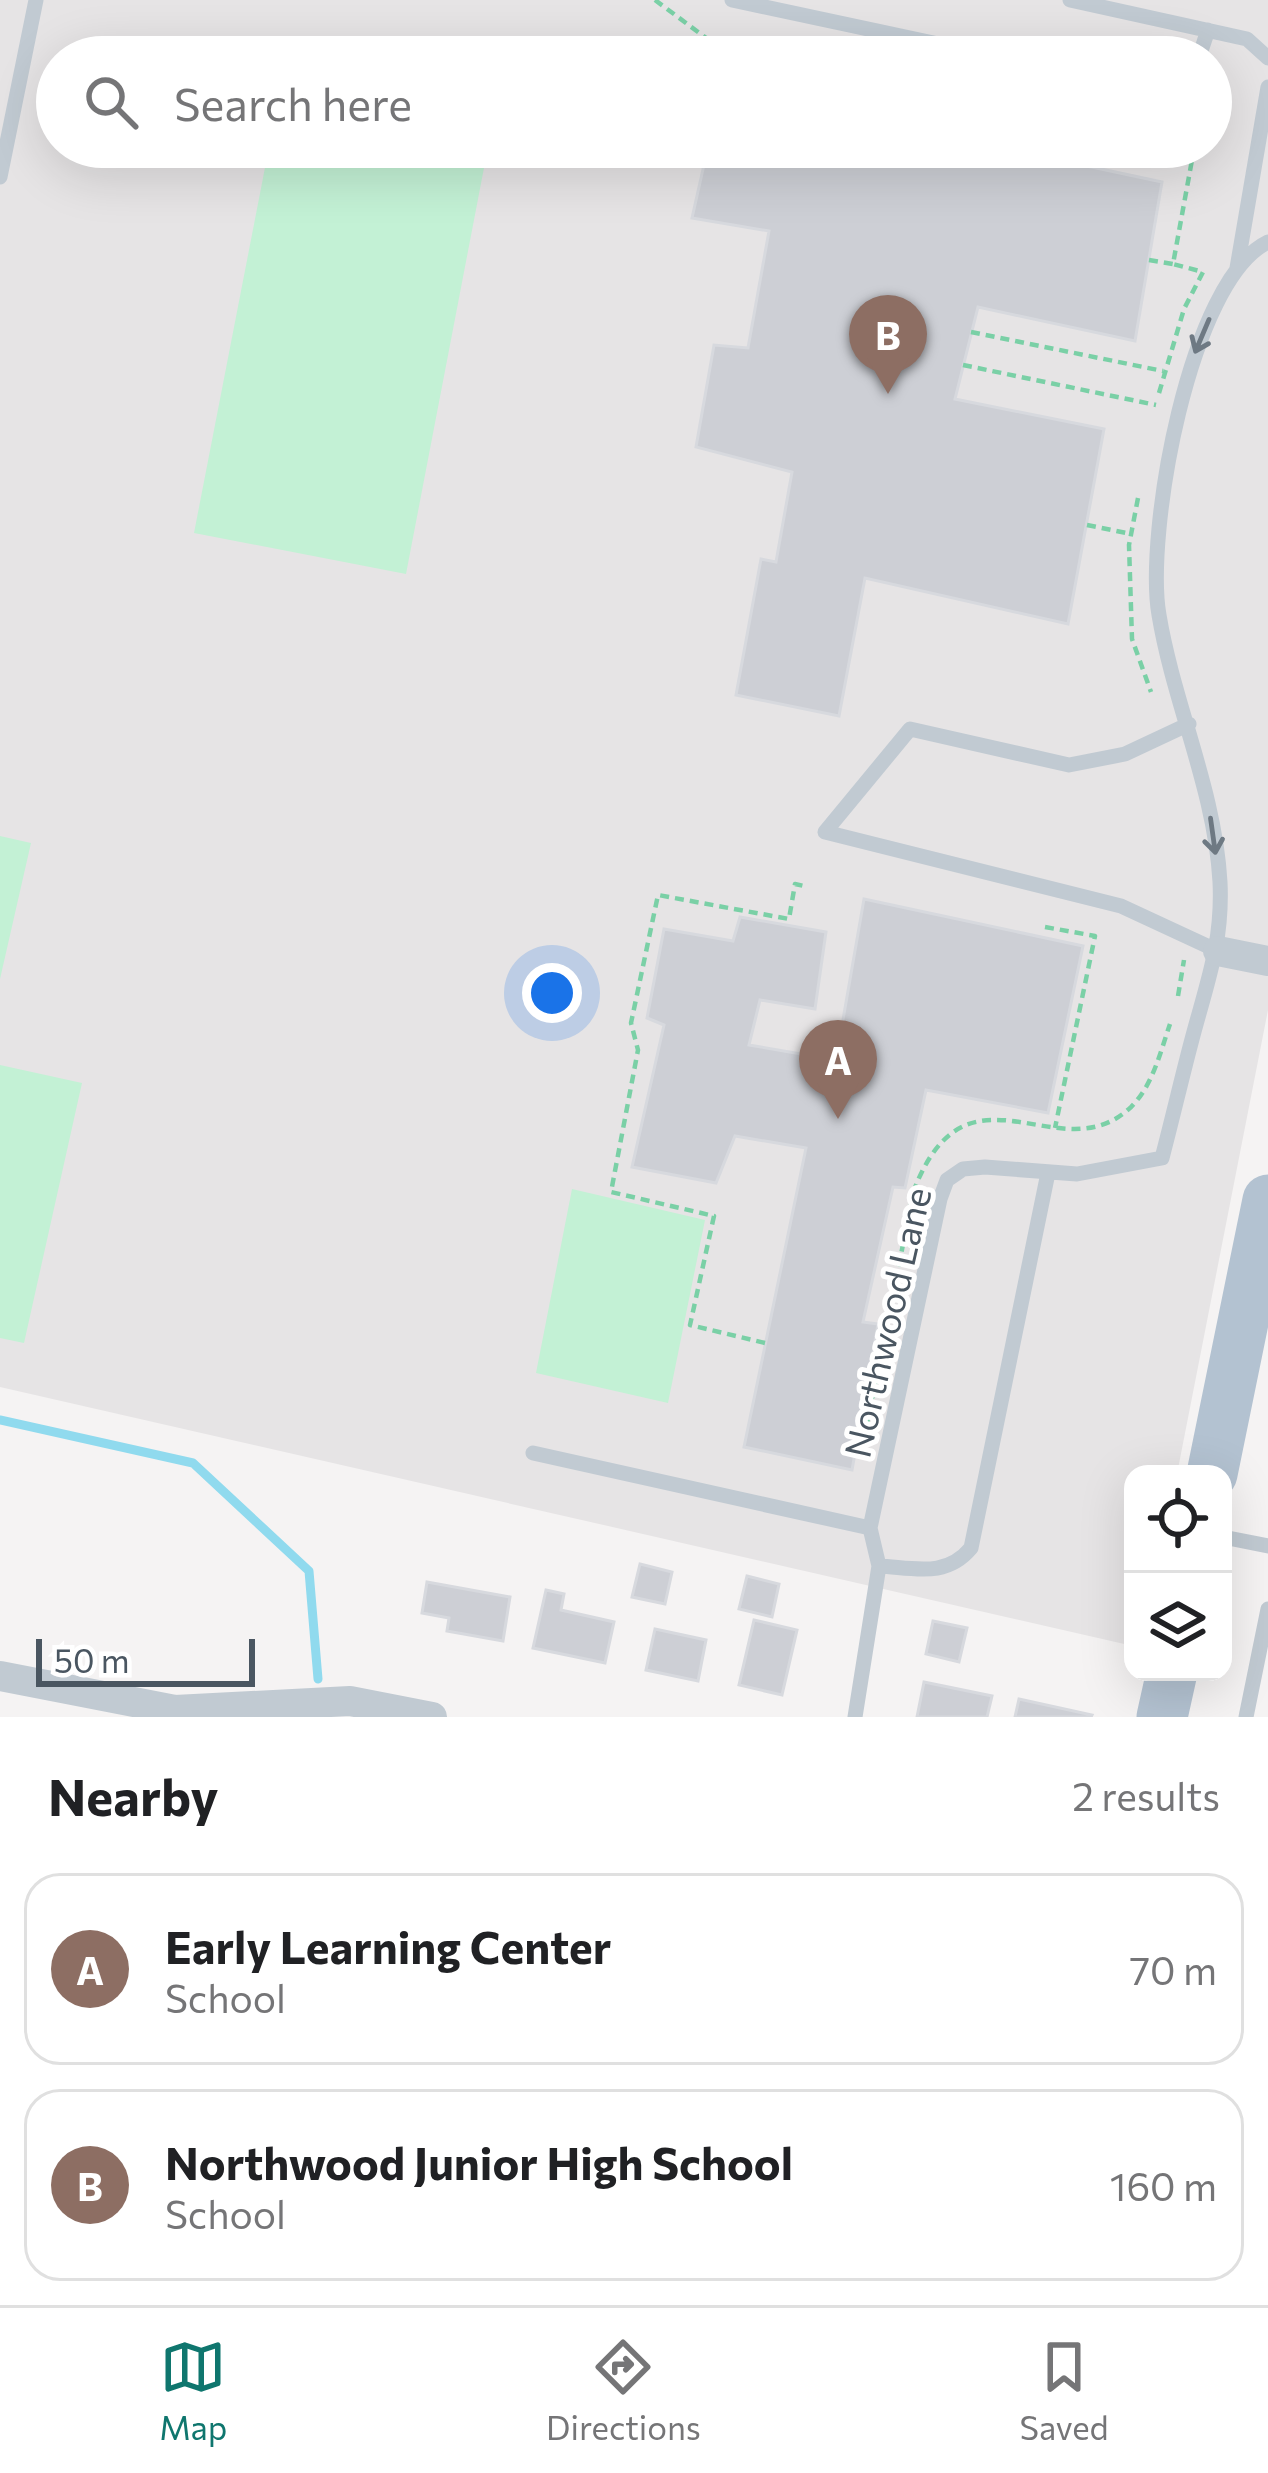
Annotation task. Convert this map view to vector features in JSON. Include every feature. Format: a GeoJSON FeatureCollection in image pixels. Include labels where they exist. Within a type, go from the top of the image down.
{"type":"FeatureCollection","features":[{"type":"Feature","properties":{"kind":"main road"},"geometry":{"type":"LineString","coordinates":[[1214,1465],[1268,1200]]}},
{"type":"Feature","properties":{"kind":"main road"},"geometry":{"type":"LineString","coordinates":[[1162,1717],[1170,1681]]}},
{"type":"Feature","properties":{"kind":"street"},"geometry":{"type":"LineString","coordinates":[[1218,951],[1268,961]]}},
{"type":"Feature","properties":{"kind":"street"},"geometry":{"type":"LineString","coordinates":[[0,1676],[175,1710],[350,1701],[431,1717]]}},
{"type":"Feature","properties":{"kind":"lane"},"geometry":{"type":"LineString","coordinates":[[0,177],[36,0]]}},
{"type":"Feature","properties":{"kind":"lane"},"geometry":{"type":"LineString","coordinates":[[732,0],[901,36]]}},
{"type":"Feature","properties":{"kind":"lane"},"geometry":{"type":"LineString","coordinates":[[1070,0],[1247,39],[1268,58]]}},
{"type":"Feature","properties":{"kind":"lane"},"geometry":{"type":"LineString","coordinates":[[1206,36],[1208,30]]}},
{"type":"Feature","properties":{"kind":"lane"},"geometry":{"type":"LineString","coordinates":[[1236,276],[1268,87]]}},
{"type":"Feature","properties":{"kind":"lane","name":"Northwood Lane"},"geometry":{"type":"LineString","coordinates":[[854,1717],[879,1566],[870,1528],[947,1180],[962,1169],[1077,1174],[1162,1158],[1218,951],[1220,881],[1208,801],[1159,616],[1155,574],[1163,489],[1191,360],[1207,321],[1236,276],[1261,244],[1268,242]]}},
{"type":"Feature","properties":{"kind":"lane"},"geometry":{"type":"LineString","coordinates":[[1189,724],[1125,754],[1069,765],[910,730],[825,832],[1121,906],[1218,951]]}},
{"type":"Feature","properties":{"kind":"lane"},"geometry":{"type":"LineString","coordinates":[[879,1566],[941,1570],[959,1562],[971,1548],[1048,1173]]}},
{"type":"Feature","properties":{"kind":"lane"},"geometry":{"type":"LineString","coordinates":[[533,1453],[870,1528]]}},
{"type":"Feature","properties":{"kind":"lane"},"geometry":{"type":"LineString","coordinates":[[1232,1539],[1268,1546]]}},
{"type":"Feature","properties":{"kind":"lane"},"geometry":{"type":"LineString","coordinates":[[1246,1717],[1268,1609]]}},
{"type":"Feature","properties":{"kind":"path"},"geometry":{"type":"LineString","coordinates":[[655,0],[703,36]]}},
{"type":"Feature","properties":{"kind":"path"},"geometry":{"type":"LineString","coordinates":[[1173,264],[1191,168]]}},
{"type":"Feature","properties":{"kind":"path"},"geometry":{"type":"LineString","coordinates":[[963,365],[1156,405],[1184,309],[1203,272],[1149,260]]}},
{"type":"Feature","properties":{"kind":"path"},"geometry":{"type":"LineString","coordinates":[[971,332],[1163,371]]}},
{"type":"Feature","properties":{"kind":"path"},"geometry":{"type":"LineString","coordinates":[[1139,491],[1131,534],[1132,639],[1167,737]]}},
{"type":"Feature","properties":{"kind":"path"},"geometry":{"type":"LineString","coordinates":[[1087,525],[1131,534]]}},
{"type":"Feature","properties":{"kind":"path"},"geometry":{"type":"LineString","coordinates":[[766,1343],[690,1325],[714,1216],[610,1192],[638,1050],[631,1023],[658,896],[790,920],[795,884],[804,886]]}},
{"type":"Feature","properties":{"kind":"path"},"geometry":{"type":"LineString","coordinates":[[1045,927],[1095,936],[1055,1128]]}},
{"type":"Feature","properties":{"kind":"path"},"geometry":{"type":"LineString","coordinates":[[864,1438],[914,1190],[924,1165],[942,1142],[990,1118],[1073,1132],[1107,1125],[1131,1107],[1150,1082],[1177,1007],[1188,938]]}},
{"type":"Feature","properties":{"kind":"shaded area"},"geometry":{"type":"Polygon","coordinates":[[[0,0],[1268,0],[1268,1010],[1179,1465],[1124,1465],[1124,1644],[0,1387],[0,0]]]}},
{"type":"Feature","properties":{"kind":"green space"},"geometry":{"type":"Polygon","coordinates":[[[265,168],[484,168],[406,574],[194,533],[265,168]]]}},
{"type":"Feature","properties":{"kind":"green space"},"geometry":{"type":"Polygon","coordinates":[[[0,836],[31,843],[0,979],[0,836]]]}},
{"type":"Feature","properties":{"kind":"green space"},"geometry":{"type":"Polygon","coordinates":[[[0,1065],[82,1083],[24,1343],[0,1338],[0,1065]]]}},
{"type":"Feature","properties":{"kind":"green space"},"geometry":{"type":"Polygon","coordinates":[[[572,1189],[705,1220],[668,1403],[536,1373],[572,1189]]]}},
{"type":"Feature","properties":{"kind":"building"},"geometry":{"type":"Polygon","coordinates":[[[703,168],[1096,168],[1162,182],[1135,341],[978,307],[955,399],[1104,429],[1068,624],[865,578],[839,716],[736,695],[761,559],[776,562],[792,472],[696,447],[714,345],[748,348],[769,231],[692,218],[703,168]]]}},
{"type":"Feature","properties":{"kind":"building"},"geometry":{"type":"Polygon","coordinates":[[[864,899],[1083,946],[1048,1113],[926,1090],[905,1188],[893,1187],[863,1322],[878,1324],[852,1470],[744,1447],[806,1148],[735,1136],[716,1183],[632,1167],[664,1025],[647,1018],[664,929],[733,941],[740,917],[826,932],[815,1009],[760,1000],[749,1045],[836,1060],[864,899]]]}},
{"type":"Feature","properties":{"kind":"building"},"geometry":{"type":"Polygon","coordinates":[[[640,1564],[672,1572],[665,1604],[632,1597],[640,1564]]]}},
{"type":"Feature","properties":{"kind":"building"},"geometry":{"type":"Polygon","coordinates":[[[747,1576],[779,1584],[772,1617],[739,1609],[747,1576]]]}},
{"type":"Feature","properties":{"kind":"building"},"geometry":{"type":"Polygon","coordinates":[[[427,1582],[510,1597],[503,1641],[447,1631],[449,1618],[422,1613],[427,1582]]]}},
{"type":"Feature","properties":{"kind":"building"},"geometry":{"type":"Polygon","coordinates":[[[546,1590],[564,1594],[561,1610],[614,1622],[605,1663],[533,1648],[546,1590]]]}},
{"type":"Feature","properties":{"kind":"building"},"geometry":{"type":"Polygon","coordinates":[[[754,1620],[797,1630],[782,1695],[739,1685],[754,1620]]]}},
{"type":"Feature","properties":{"kind":"building"},"geometry":{"type":"Polygon","coordinates":[[[933,1621],[967,1628],[959,1662],[926,1654],[933,1621]]]}},
{"type":"Feature","properties":{"kind":"building"},"geometry":{"type":"Polygon","coordinates":[[[655,1629],[706,1640],[698,1681],[646,1670],[655,1629]]]}},
{"type":"Feature","properties":{"kind":"building"},"geometry":{"type":"Polygon","coordinates":[[[924,1682],[992,1696],[987,1717],[917,1717],[924,1682]]]}},
{"type":"Feature","properties":{"kind":"building"},"geometry":{"type":"Polygon","coordinates":[[[1019,1699],[1092,1715],[1015,1717],[1019,1699]]]}},
{"type":"Feature","properties":{"kind":"waterway"},"geometry":{"type":"LineString","coordinates":[[0,1420],[193,1463],[309,1571],[318,1679]]}},
{"type":"Feature","properties":{"kind":"place","name":"Northwood Junior High School"},"geometry":{"type":"Point","coordinates":[888,394]}},
{"type":"Feature","properties":{"kind":"place","name":"Early Learning Center"},"geometry":{"type":"Point","coordinates":[838,1119]}}]}
